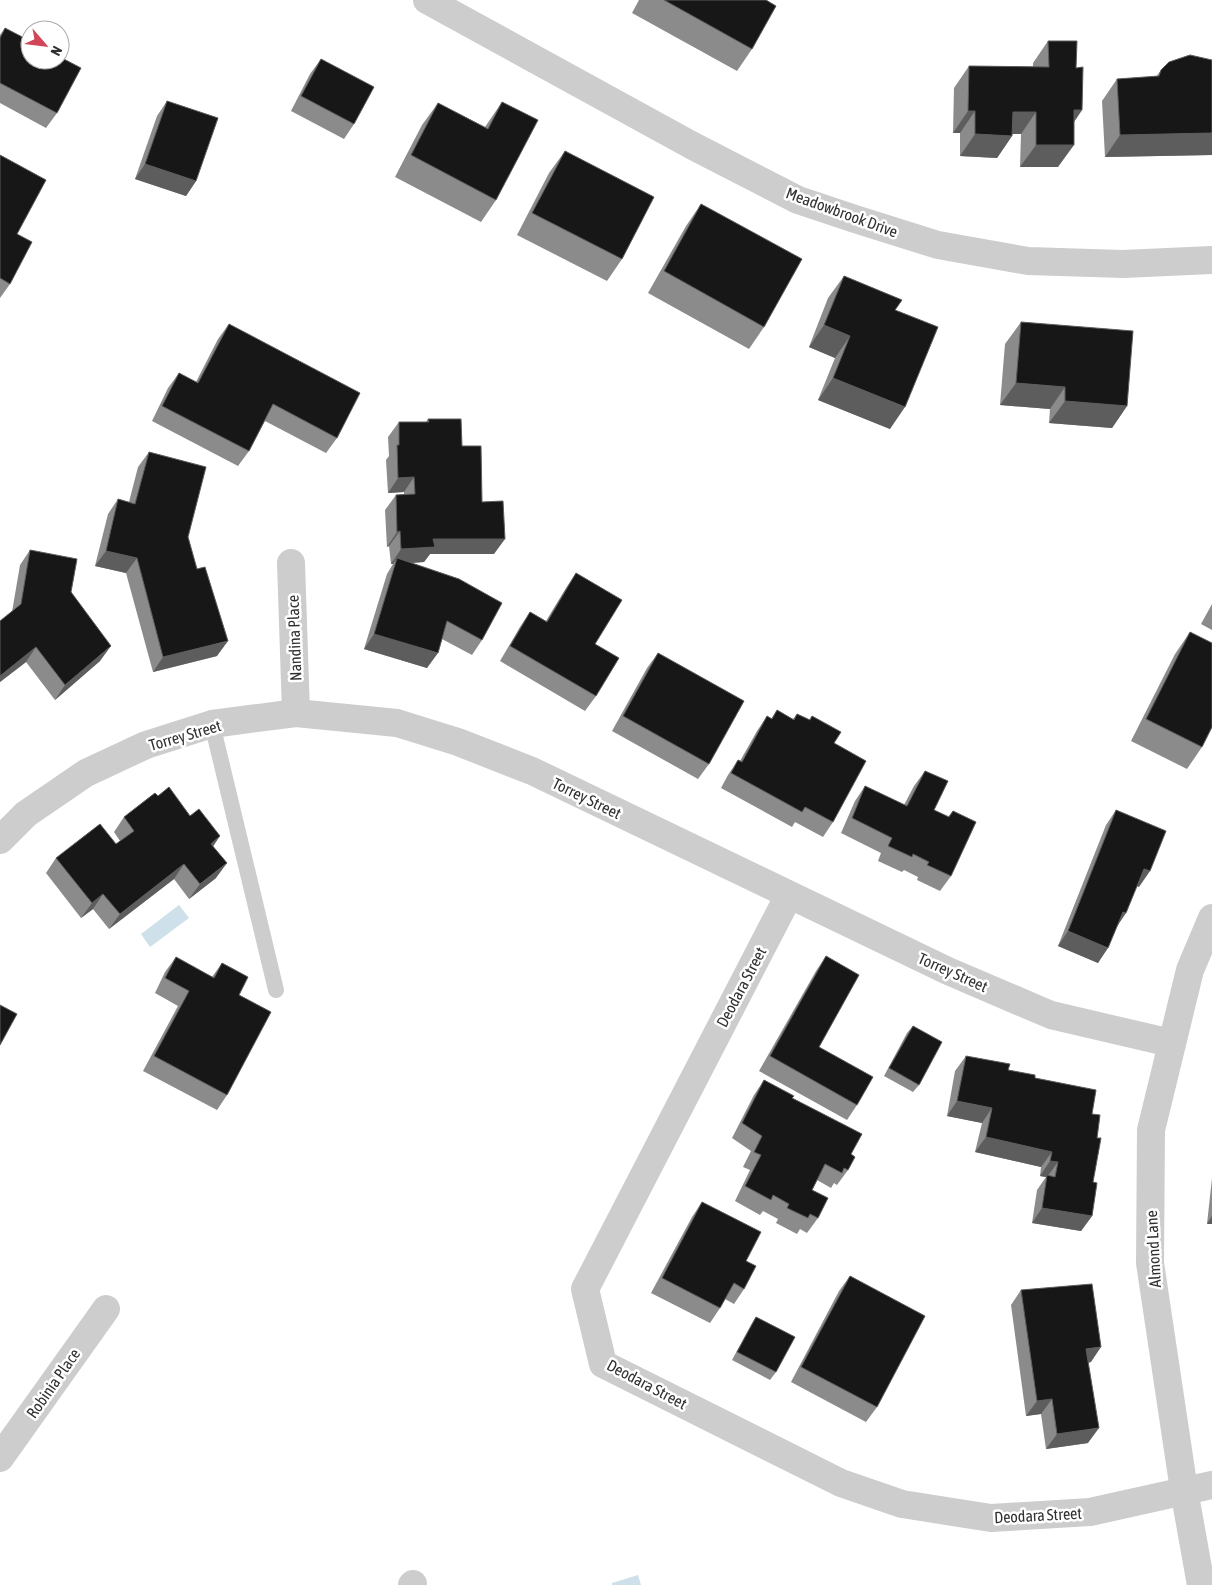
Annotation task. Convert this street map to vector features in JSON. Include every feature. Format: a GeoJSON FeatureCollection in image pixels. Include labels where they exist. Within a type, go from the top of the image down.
{"type":"FeatureCollection","features":[{"type":"Feature","properties":{"kind":"street","name":"Meadowbrook Drive"},"geometry":{"type":"LineString","coordinates":[[427,0],[684,141],[798,200],[855,219],[938,245],[1028,261],[1123,264],[1212,260]]}},
{"type":"Feature","properties":{"kind":"street","name":"Nandina Place"},"geometry":{"type":"LineString","coordinates":[[291,563],[296,713]]}},
{"type":"Feature","properties":{"kind":"street","name":"Torrey Street"},"geometry":{"type":"LineString","coordinates":[[0,840],[26,814],[86,773],[146,745],[212,724],[296,713],[397,723],[458,742],[532,771],[948,971],[1051,1015],[1171,1043]]}},
{"type":"Feature","properties":{"kind":"street","name":"Deodara Street"},"geometry":{"type":"LineString","coordinates":[[789,895],[584,1289],[603,1364],[841,1483],[902,1504],[991,1518],[1090,1512],[1212,1484]]}},
{"type":"Feature","properties":{"kind":"street","name":"Almond Lane"},"geometry":{"type":"LineString","coordinates":[[1201,1585],[1184,1490],[1150,1263],[1151,1130],[1190,970],[1212,918]]}},
{"type":"Feature","properties":{"kind":"street","name":"Robinia Place"},"geometry":{"type":"LineString","coordinates":[[0,1458],[106,1309]]}},
{"type":"Feature","properties":{"kind":"lane"},"geometry":{"type":"LineString","coordinates":[[212,724],[276,990]]}},
{"type":"Feature","properties":{"kind":"shaded area"},"geometry":{"type":"Polygon","coordinates":[[[179,905],[189,918],[150,947],[141,934],[179,905]]]}},
{"type":"Feature","properties":{"kind":"shaded area"},"geometry":{"type":"Polygon","coordinates":[[[638,1575],[641,1585],[612,1585],[612,1583],[638,1575]]]}},
{"type":"Feature","properties":{"kind":"building"},"geometry":{"type":"Polygon","coordinates":[[[664,0],[766,0],[776,6],[752,49],[664,0]]]}},
{"type":"Feature","properties":{"kind":"building"},"geometry":{"type":"Polygon","coordinates":[[[5,28],[20,36],[20,70],[70,70],[70,62],[81,68],[57,113],[0,83],[0,38],[5,28]]]}},
{"type":"Feature","properties":{"kind":"building"},"geometry":{"type":"Polygon","coordinates":[[[1048,41],[1077,41],[1076,68],[1083,67],[1082,110],[1074,110],[1074,145],[1036,145],[1036,112],[1013,112],[1012,136],[975,134],[975,111],[968,111],[969,66],[1049,67],[1048,41]]]}},
{"type":"Feature","properties":{"kind":"building"},"geometry":{"type":"Polygon","coordinates":[[[1190,55],[1212,60],[1212,133],[1120,135],[1117,79],[1159,76],[1161,70],[1169,62],[1190,55]]]}},
{"type":"Feature","properties":{"kind":"building"},"geometry":{"type":"Polygon","coordinates":[[[321,59],[374,87],[354,124],[301,96],[321,59]]]}},
{"type":"Feature","properties":{"kind":"building"},"geometry":{"type":"Polygon","coordinates":[[[167,101],[218,118],[196,181],[145,164],[167,101]]]}},
{"type":"Feature","properties":{"kind":"building"},"geometry":{"type":"Polygon","coordinates":[[[502,102],[538,120],[496,200],[411,155],[438,103],[488,129],[502,102]]]}},
{"type":"Feature","properties":{"kind":"building"},"geometry":{"type":"Polygon","coordinates":[[[565,151],[654,197],[622,259],[532,213],[565,151]]]}},
{"type":"Feature","properties":{"kind":"building"},"geometry":{"type":"Polygon","coordinates":[[[0,155],[46,180],[17,234],[32,242],[10,284],[0,278],[0,155]]]}},
{"type":"Feature","properties":{"kind":"building"},"geometry":{"type":"Polygon","coordinates":[[[701,204],[802,259],[764,327],[664,271],[701,204]]]}},
{"type":"Feature","properties":{"kind":"building"},"geometry":{"type":"Polygon","coordinates":[[[844,276],[902,300],[895,310],[938,327],[905,407],[833,378],[850,336],[824,325],[844,276]]]}},
{"type":"Feature","properties":{"kind":"building"},"geometry":{"type":"Polygon","coordinates":[[[1021,322],[1133,331],[1127,406],[1065,401],[1065,387],[1016,383],[1021,322]]]}},
{"type":"Feature","properties":{"kind":"building"},"geometry":{"type":"Polygon","coordinates":[[[229,324],[360,393],[337,438],[273,404],[249,451],[162,406],[179,373],[198,383],[229,324]]]}},
{"type":"Feature","properties":{"kind":"building"},"geometry":{"type":"Polygon","coordinates":[[[428,419],[461,419],[462,446],[481,446],[482,502],[503,501],[505,539],[433,539],[435,547],[401,549],[400,531],[397,532],[396,495],[415,494],[414,477],[398,478],[397,445],[399,445],[399,422],[429,422],[428,419]]]}},
{"type":"Feature","properties":{"kind":"building"},"geometry":{"type":"Polygon","coordinates":[[[149,452],[206,467],[188,537],[197,569],[205,567],[228,641],[163,657],[137,558],[106,551],[118,499],[135,504],[149,452]]]}},
{"type":"Feature","properties":{"kind":"building"},"geometry":{"type":"Polygon","coordinates":[[[30,550],[77,559],[71,592],[111,646],[65,685],[36,647],[0,676],[0,621],[21,604],[30,550]]]}},
{"type":"Feature","properties":{"kind":"building"},"geometry":{"type":"Polygon","coordinates":[[[397,558],[459,579],[502,603],[482,640],[447,621],[438,653],[374,634],[397,558]]]}},
{"type":"Feature","properties":{"kind":"building"},"geometry":{"type":"Polygon","coordinates":[[[576,573],[622,600],[595,644],[619,658],[596,696],[510,646],[530,612],[547,622],[576,573]]]}},
{"type":"Feature","properties":{"kind":"building"},"geometry":{"type":"Polygon","coordinates":[[[1190,632],[1212,643],[1212,727],[1202,747],[1146,719],[1190,632]]]}},
{"type":"Feature","properties":{"kind":"building"},"geometry":{"type":"Polygon","coordinates":[[[658,653],[744,701],[709,764],[623,716],[658,653]]]}},
{"type":"Feature","properties":{"kind":"building"},"geometry":{"type":"Polygon","coordinates":[[[777,710],[794,720],[797,714],[810,720],[812,716],[841,732],[834,743],[866,761],[833,822],[805,807],[802,812],[731,773],[738,760],[742,762],[767,716],[772,719],[777,710]]]}},
{"type":"Feature","properties":{"kind":"building"},"geometry":{"type":"Polygon","coordinates":[[[925,771],[948,781],[934,810],[949,817],[953,811],[976,822],[951,876],[927,865],[929,862],[913,854],[912,857],[888,846],[892,838],[852,818],[865,786],[907,806],[925,771]]]}},
{"type":"Feature","properties":{"kind":"building"},"geometry":{"type":"Polygon","coordinates":[[[169,787],[190,816],[199,809],[220,836],[211,844],[227,863],[200,884],[184,864],[120,914],[103,894],[92,903],[56,858],[100,824],[116,844],[134,831],[124,817],[155,793],[158,796],[169,787]]]}},
{"type":"Feature","properties":{"kind":"building"},"geometry":{"type":"Polygon","coordinates":[[[1116,810],[1166,831],[1150,871],[1144,869],[1126,913],[1123,912],[1108,948],[1068,931],[1116,810]]]}},
{"type":"Feature","properties":{"kind":"building"},"geometry":{"type":"Polygon","coordinates":[[[826,956],[859,975],[819,1047],[873,1077],[857,1105],[770,1056],[826,956]]]}},
{"type":"Feature","properties":{"kind":"building"},"geometry":{"type":"Polygon","coordinates":[[[176,957],[214,978],[222,963],[248,977],[239,995],[271,1012],[227,1095],[154,1056],[189,991],[165,978],[176,957]]]}},
{"type":"Feature","properties":{"kind":"building"},"geometry":{"type":"Polygon","coordinates":[[[0,1005],[17,1014],[0,1045],[0,1005]]]}},
{"type":"Feature","properties":{"kind":"building"},"geometry":{"type":"Polygon","coordinates":[[[913,1026],[942,1042],[919,1085],[889,1068],[913,1026]]]}},
{"type":"Feature","properties":{"kind":"building"},"geometry":{"type":"Polygon","coordinates":[[[966,1056],[1010,1064],[1008,1070],[1035,1075],[1035,1078],[1096,1090],[1092,1114],[1100,1115],[1097,1138],[1101,1138],[1093,1182],[1097,1183],[1092,1216],[1042,1208],[1047,1175],[1055,1177],[1058,1162],[1050,1161],[1052,1152],[986,1137],[992,1108],[957,1101],[966,1056]]]}},
{"type":"Feature","properties":{"kind":"building"},"geometry":{"type":"Polygon","coordinates":[[[764,1080],[794,1096],[792,1098],[862,1134],[851,1154],[855,1157],[848,1170],[844,1168],[842,1173],[825,1164],[812,1190],[828,1198],[818,1218],[810,1214],[808,1218],[787,1208],[789,1204],[773,1195],[771,1200],[745,1186],[761,1155],[754,1152],[762,1136],[742,1123],[764,1080]]]}},
{"type":"Feature","properties":{"kind":"building"},"geometry":{"type":"Polygon","coordinates":[[[702,1202],[761,1232],[746,1261],[756,1266],[744,1289],[734,1283],[720,1308],[662,1278],[702,1202]]]}},
{"type":"Feature","properties":{"kind":"building"},"geometry":{"type":"Polygon","coordinates":[[[850,1276],[925,1316],[877,1407],[801,1367],[850,1276]]]}},
{"type":"Feature","properties":{"kind":"building"},"geometry":{"type":"Polygon","coordinates":[[[1092,1284],[1101,1347],[1086,1349],[1099,1428],[1057,1434],[1052,1399],[1037,1401],[1021,1290],[1092,1284]]]}},
{"type":"Feature","properties":{"kind":"building"},"geometry":{"type":"Polygon","coordinates":[[[756,1317],[795,1337],[776,1372],[737,1352],[756,1317]]]}}]}
